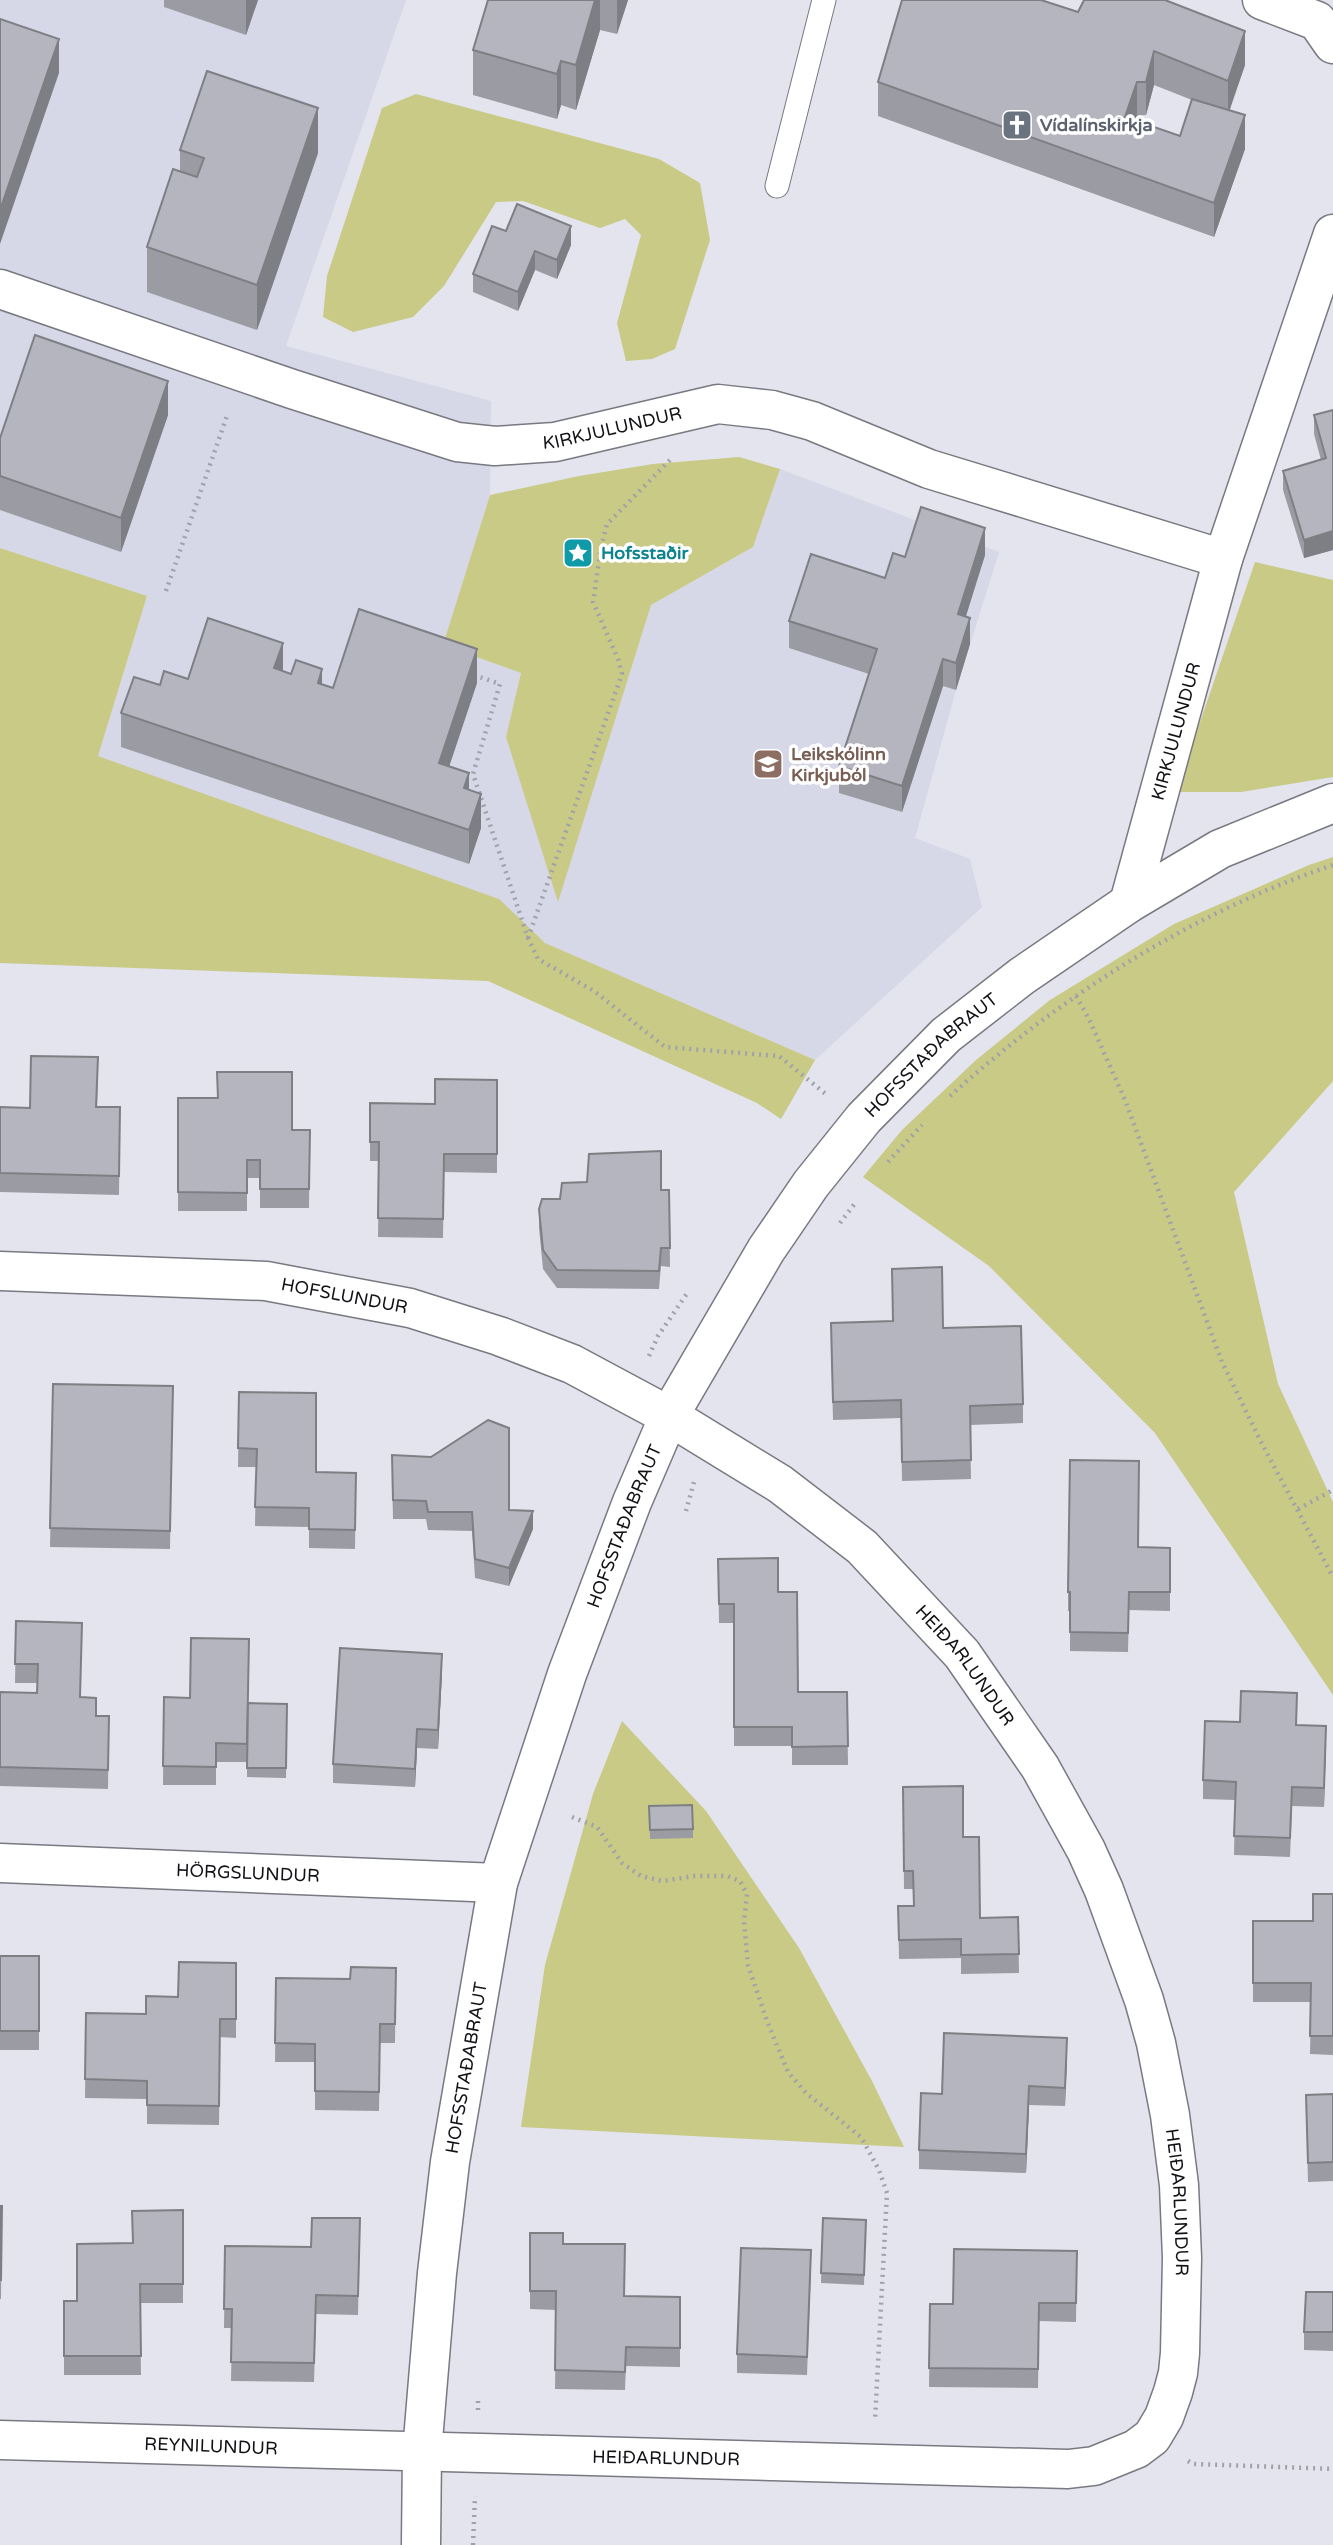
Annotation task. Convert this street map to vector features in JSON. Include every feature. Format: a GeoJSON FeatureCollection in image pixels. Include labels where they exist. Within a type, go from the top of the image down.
{"type":"FeatureCollection","features":[{"type":"Feature","properties":{"kind":"street"},"geometry":{"type":"LineString","coordinates":[[1262,0],[1317,21],[1333,44]]}},
{"type":"Feature","properties":{"kind":"street","name":"KIRKJULUNDUR"},"geometry":{"type":"LineString","coordinates":[[1129,903],[1223,559],[1333,234]]}},
{"type":"Feature","properties":{"kind":"street","name":"KIRKJULUNDUR"},"geometry":{"type":"LineString","coordinates":[[0,289],[457,442],[495,446],[555,442],[718,404],[772,410],[812,421],[929,469],[1223,559]]}},
{"type":"Feature","properties":{"kind":"street","name":"HOFSSTAÐABRAUT"},"geometry":{"type":"LineString","coordinates":[[421,2545],[422,2452],[437,2273],[450,2162],[498,1884],[572,1661],[632,1502],[669,1416],[766,1250],[811,1184],[864,1118],[946,1035],[1022,976],[1129,903],[1220,849],[1333,803]]}},
{"type":"Feature","properties":{"kind":"street","name":"HOFSLUNDUR"},"geometry":{"type":"LineString","coordinates":[[0,1270],[266,1281],[397,1305],[499,1336],[572,1364],[669,1416]]}},
{"type":"Feature","properties":{"kind":"street","name":"HEIÐARLUNDUR"},"geometry":{"type":"LineString","coordinates":[[422,2452],[1068,2469],[1094,2466],[1117,2458],[1152,2437],[1164,2417],[1178,2373],[1182,2258],[1179,2185],[1170,2115],[1153,2032],[1128,1953],[1086,1850],[1040,1767],[962,1654],[879,1565],[834,1524],[780,1484],[669,1416]]}},
{"type":"Feature","properties":{"kind":"street","name":"HÖRGSLUNDUR"},"geometry":{"type":"LineString","coordinates":[[0,1863],[498,1884]]}},
{"type":"Feature","properties":{"kind":"street","name":"REYNILUNDUR"},"geometry":{"type":"LineString","coordinates":[[0,2440],[422,2452]]}},
{"type":"Feature","properties":{"kind":"lane"},"geometry":{"type":"LineString","coordinates":[[777,186],[824,0]]}},
{"type":"Feature","properties":{"kind":"path"},"geometry":{"type":"LineString","coordinates":[[166,591],[243,372]]}},
{"type":"Feature","properties":{"kind":"path"},"geometry":{"type":"LineString","coordinates":[[528,938],[622,674],[593,602],[607,524],[676,455]]}},
{"type":"Feature","properties":{"kind":"path"},"geometry":{"type":"LineString","coordinates":[[463,671],[500,684],[473,774],[528,938],[538,959],[594,991],[665,1047],[779,1056],[831,1099]]}},
{"type":"Feature","properties":{"kind":"path"},"geometry":{"type":"LineString","coordinates":[[947,1100],[990,1060],[1050,1013],[1117,968],[1211,916],[1275,887],[1333,866]]}},
{"type":"Feature","properties":{"kind":"path"},"geometry":{"type":"LineString","coordinates":[[1076,996],[1125,1100],[1222,1362],[1333,1577]]}},
{"type":"Feature","properties":{"kind":"path"},"geometry":{"type":"LineString","coordinates":[[885,1165],[931,1116]]}},
{"type":"Feature","properties":{"kind":"path"},"geometry":{"type":"LineString","coordinates":[[835,1230],[861,1195]]}},
{"type":"Feature","properties":{"kind":"path"},"geometry":{"type":"LineString","coordinates":[[1298,1509],[1333,1490]]}},
{"type":"Feature","properties":{"kind":"path"},"geometry":{"type":"LineString","coordinates":[[572,1817],[597,1827],[622,1863],[641,1876],[662,1881],[695,1876],[727,1876],[740,1881],[747,1895],[744,1922],[748,1965],[788,2072],[806,2094],[861,2137],[879,2171],[887,2193],[873,2463]]}},
{"type":"Feature","properties":{"kind":"path"},"geometry":{"type":"LineString","coordinates":[[1152,2437],[1193,2464],[1333,2469]]}},
{"type":"Feature","properties":{"kind":"path"},"geometry":{"type":"LineString","coordinates":[[473,2545],[474,2512]]}},
{"type":"Feature","properties":{"kind":"shaded area"},"geometry":{"type":"Polygon","coordinates":[[[0,0],[406,0],[286,346],[491,401],[490,495],[443,645],[521,673],[506,737],[558,900],[651,605],[753,547],[780,469],[999,552],[956,690],[915,838],[970,859],[982,907],[815,1060],[545,943],[498,899],[98,756],[147,596],[0,548],[0,0]]]}},
{"type":"Feature","properties":{"kind":"green space"},"geometry":{"type":"Polygon","coordinates":[[[416,94],[659,159],[700,183],[710,240],[675,349],[652,359],[626,361],[617,323],[641,235],[625,219],[600,228],[523,201],[496,202],[444,286],[413,317],[353,332],[323,317],[327,276],[382,108],[416,94]]]}},
{"type":"Feature","properties":{"kind":"green space"},"geometry":{"type":"Polygon","coordinates":[[[739,457],[780,469],[753,547],[651,605],[558,902],[506,737],[521,673],[443,645],[490,495],[653,464],[739,457]]]}},
{"type":"Feature","properties":{"kind":"green space"},"geometry":{"type":"Polygon","coordinates":[[[0,548],[147,596],[98,756],[499,899],[545,943],[815,1060],[781,1119],[757,1103],[488,981],[0,963],[0,548]]]}},
{"type":"Feature","properties":{"kind":"green space"},"geometry":{"type":"Polygon","coordinates":[[[1255,562],[1333,580],[1333,777],[1241,792],[1176,792],[1255,562]]]}},
{"type":"Feature","properties":{"kind":"green space"},"geometry":{"type":"Polygon","coordinates":[[[1333,857],[1333,1081],[1234,1192],[1278,1384],[1333,1502],[1333,1695],[1155,1433],[989,1266],[863,1177],[902,1130],[976,1060],[1050,1000],[1174,924],[1333,857]]]}},
{"type":"Feature","properties":{"kind":"green space"},"geometry":{"type":"Polygon","coordinates":[[[622,1721],[706,1811],[799,1948],[872,2081],[904,2147],[521,2127],[545,1965],[593,1794],[622,1721]]]}},
{"type":"Feature","properties":{"kind":"building"},"geometry":{"type":"Polygon","coordinates":[[[488,0],[595,0],[576,65],[561,61],[557,74],[473,50],[488,0]]]}},
{"type":"Feature","properties":{"kind":"building","name":"Vídalínskirkja"},"geometry":{"type":"Polygon","coordinates":[[[902,0],[1041,0],[1078,12],[1084,0],[1165,0],[1245,31],[1228,81],[1154,51],[1146,82],[1137,82],[1125,117],[1180,136],[1192,99],[1245,115],[1214,203],[878,82],[902,0]]]}},
{"type":"Feature","properties":{"kind":"building"},"geometry":{"type":"Polygon","coordinates":[[[0,19],[59,39],[0,210],[0,19]]]}},
{"type":"Feature","properties":{"kind":"building"},"geometry":{"type":"Polygon","coordinates":[[[207,71],[318,108],[257,285],[147,247],[173,169],[197,177],[204,158],[180,150],[207,71]]]}},
{"type":"Feature","properties":{"kind":"building"},"geometry":{"type":"Polygon","coordinates":[[[517,204],[571,226],[557,260],[535,251],[518,292],[473,274],[492,226],[506,231],[517,204]]]}},
{"type":"Feature","properties":{"kind":"building"},"geometry":{"type":"Polygon","coordinates":[[[35,335],[168,381],[121,518],[0,476],[0,438],[35,335]]]}},
{"type":"Feature","properties":{"kind":"building"},"geometry":{"type":"Polygon","coordinates":[[[1333,410],[1333,531],[1304,540],[1283,471],[1326,458],[1314,415],[1333,410]]]}},
{"type":"Feature","properties":{"kind":"building"},"geometry":{"type":"Polygon","coordinates":[[[921,507],[985,528],[958,614],[970,618],[956,663],[943,659],[902,786],[839,766],[877,649],[789,621],[811,554],[885,578],[893,553],[905,557],[921,507]]]}},
{"type":"Feature","properties":{"kind":"building"},"geometry":{"type":"Polygon","coordinates":[[[359,609],[477,649],[439,763],[469,773],[464,788],[481,794],[469,830],[121,713],[134,677],[160,685],[164,671],[188,679],[208,618],[283,643],[274,668],[291,674],[296,660],[322,669],[318,683],[333,688],[359,609]]]}},
{"type":"Feature","properties":{"kind":"building"},"geometry":{"type":"Polygon","coordinates":[[[31,1056],[98,1057],[96,1107],[120,1107],[119,1176],[0,1173],[0,1107],[30,1108],[31,1056]]]}},
{"type":"Feature","properties":{"kind":"building"},"geometry":{"type":"Polygon","coordinates":[[[217,1072],[292,1072],[292,1130],[310,1130],[309,1189],[260,1189],[260,1160],[247,1160],[247,1193],[178,1192],[178,1098],[218,1098],[217,1072]]]}},
{"type":"Feature","properties":{"kind":"building"},"geometry":{"type":"Polygon","coordinates":[[[435,1079],[497,1080],[497,1154],[444,1154],[443,1219],[378,1218],[379,1142],[370,1142],[370,1103],[435,1104],[435,1079]]]}},
{"type":"Feature","properties":{"kind":"building"},"geometry":{"type":"Polygon","coordinates":[[[661,1151],[661,1190],[669,1190],[670,1248],[661,1248],[659,1271],[557,1270],[543,1250],[539,1209],[542,1199],[560,1199],[562,1183],[587,1182],[589,1154],[661,1151]]]}},
{"type":"Feature","properties":{"kind":"building"},"geometry":{"type":"Polygon","coordinates":[[[942,1267],[943,1328],[1021,1326],[1023,1404],[970,1406],[971,1460],[902,1462],[901,1400],[833,1402],[831,1323],[893,1321],[892,1269],[942,1267]]]}},
{"type":"Feature","properties":{"kind":"building"},"geometry":{"type":"Polygon","coordinates":[[[53,1384],[173,1386],[170,1531],[50,1528],[53,1384]]]}},
{"type":"Feature","properties":{"kind":"building"},"geometry":{"type":"Polygon","coordinates":[[[239,1392],[316,1393],[316,1472],[356,1473],[355,1530],[309,1529],[309,1508],[255,1507],[257,1449],[238,1448],[239,1392]]]}},
{"type":"Feature","properties":{"kind":"building"},"geometry":{"type":"Polygon","coordinates":[[[488,1420],[509,1428],[509,1510],[533,1511],[509,1568],[475,1559],[472,1512],[428,1512],[426,1501],[393,1500],[392,1455],[431,1457],[488,1420]]]}},
{"type":"Feature","properties":{"kind":"building"},"geometry":{"type":"Polygon","coordinates":[[[1070,1460],[1139,1461],[1138,1547],[1170,1548],[1170,1592],[1129,1592],[1128,1633],[1070,1632],[1070,1460]]]}},
{"type":"Feature","properties":{"kind":"building"},"geometry":{"type":"Polygon","coordinates":[[[778,1558],[778,1592],[797,1592],[798,1692],[847,1692],[848,1746],[792,1747],[792,1727],[734,1727],[734,1604],[719,1604],[718,1559],[778,1558]]]}},
{"type":"Feature","properties":{"kind":"building"},"geometry":{"type":"Polygon","coordinates":[[[16,1621],[82,1623],[80,1697],[96,1698],[96,1716],[109,1716],[108,1770],[0,1767],[0,1692],[37,1693],[38,1664],[15,1664],[16,1621]]]}},
{"type":"Feature","properties":{"kind":"building"},"geometry":{"type":"Polygon","coordinates":[[[191,1638],[249,1639],[247,1744],[216,1743],[216,1767],[163,1766],[164,1697],[190,1698],[191,1638]]]}},
{"type":"Feature","properties":{"kind":"building"},"geometry":{"type":"Polygon","coordinates":[[[340,1648],[442,1654],[438,1730],[417,1729],[415,1769],[333,1764],[340,1648]]]}},
{"type":"Feature","properties":{"kind":"building"},"geometry":{"type":"Polygon","coordinates":[[[1241,1691],[1297,1693],[1296,1725],[1326,1726],[1324,1788],[1292,1787],[1290,1838],[1234,1836],[1236,1782],[1203,1780],[1205,1721],[1240,1722],[1241,1691]]]}},
{"type":"Feature","properties":{"kind":"building"},"geometry":{"type":"Polygon","coordinates":[[[248,1703],[287,1704],[286,1768],[247,1768],[248,1703]]]}},
{"type":"Feature","properties":{"kind":"building"},"geometry":{"type":"Polygon","coordinates":[[[963,1786],[963,1837],[979,1837],[980,1918],[1018,1917],[1019,1954],[961,1955],[961,1939],[899,1940],[898,1906],[914,1906],[913,1871],[904,1871],[903,1787],[963,1786]]]}},
{"type":"Feature","properties":{"kind":"building"},"geometry":{"type":"Polygon","coordinates":[[[692,1805],[693,1829],[650,1830],[649,1806],[692,1805]]]}},
{"type":"Feature","properties":{"kind":"building"},"geometry":{"type":"Polygon","coordinates":[[[1313,1894],[1333,1894],[1333,2036],[1310,2036],[1311,1983],[1253,1983],[1253,1921],[1313,1921],[1313,1894]]]}},
{"type":"Feature","properties":{"kind":"building"},"geometry":{"type":"Polygon","coordinates":[[[0,1956],[39,1956],[39,2031],[0,2031],[0,1956]]]}},
{"type":"Feature","properties":{"kind":"building"},"geometry":{"type":"Polygon","coordinates":[[[179,1962],[236,1963],[236,2019],[220,2019],[219,2106],[147,2105],[147,2081],[85,2079],[86,2013],[146,2014],[146,1996],[178,1997],[179,1962]]]}},
{"type":"Feature","properties":{"kind":"building"},"geometry":{"type":"Polygon","coordinates":[[[351,1967],[396,1968],[395,2024],[380,2024],[379,2092],[315,2091],[315,2044],[275,2043],[276,1978],[350,1979],[351,1967]]]}},
{"type":"Feature","properties":{"kind":"building"},"geometry":{"type":"Polygon","coordinates":[[[944,2033],[1067,2038],[1065,2088],[1029,2086],[1026,2154],[919,2150],[921,2093],[942,2094],[944,2033]]]}},
{"type":"Feature","properties":{"kind":"building"},"geometry":{"type":"Polygon","coordinates":[[[1333,2094],[1333,2162],[1308,2163],[1306,2095],[1333,2094]]]}},
{"type":"Feature","properties":{"kind":"building"},"geometry":{"type":"Polygon","coordinates":[[[2,2206],[1,2280],[0,2280],[2,2206]]]}},
{"type":"Feature","properties":{"kind":"building"},"geometry":{"type":"Polygon","coordinates":[[[183,2210],[183,2284],[140,2284],[141,2356],[64,2356],[64,2301],[77,2301],[77,2244],[133,2243],[132,2211],[183,2210]]]}},
{"type":"Feature","properties":{"kind":"building"},"geometry":{"type":"Polygon","coordinates":[[[312,2218],[360,2218],[358,2296],[316,2295],[314,2363],[231,2362],[232,2309],[224,2309],[225,2246],[311,2247],[312,2218]]]}},
{"type":"Feature","properties":{"kind":"building"},"geometry":{"type":"Polygon","coordinates":[[[823,2218],[866,2220],[864,2275],[821,2273],[823,2218]]]}},
{"type":"Feature","properties":{"kind":"building"},"geometry":{"type":"Polygon","coordinates":[[[530,2233],[563,2233],[563,2244],[625,2244],[624,2296],[680,2297],[680,2348],[626,2347],[625,2372],[555,2370],[556,2291],[530,2291],[530,2233]]]}},
{"type":"Feature","properties":{"kind":"building"},"geometry":{"type":"Polygon","coordinates":[[[741,2248],[811,2250],[807,2357],[737,2354],[741,2248]]]}},
{"type":"Feature","properties":{"kind":"building"},"geometry":{"type":"Polygon","coordinates":[[[954,2249],[1077,2251],[1076,2303],[1039,2303],[1038,2369],[929,2368],[930,2304],[953,2304],[954,2249]]]}},
{"type":"Feature","properties":{"kind":"building"},"geometry":{"type":"Polygon","coordinates":[[[1306,2292],[1333,2292],[1333,2332],[1304,2332],[1306,2292]]]}},
{"type":"Feature","properties":{"kind":"place","name":"Vídalínskirkja"},"geometry":{"type":"Point","coordinates":[1017,125]}},
{"type":"Feature","properties":{"kind":"place","name":"Hofsstaðir"},"geometry":{"type":"Point","coordinates":[578,553]}},
{"type":"Feature","properties":{"kind":"place","name":"Leikskólinn Kirkjuból"},"geometry":{"type":"Point","coordinates":[768,764]}}]}
